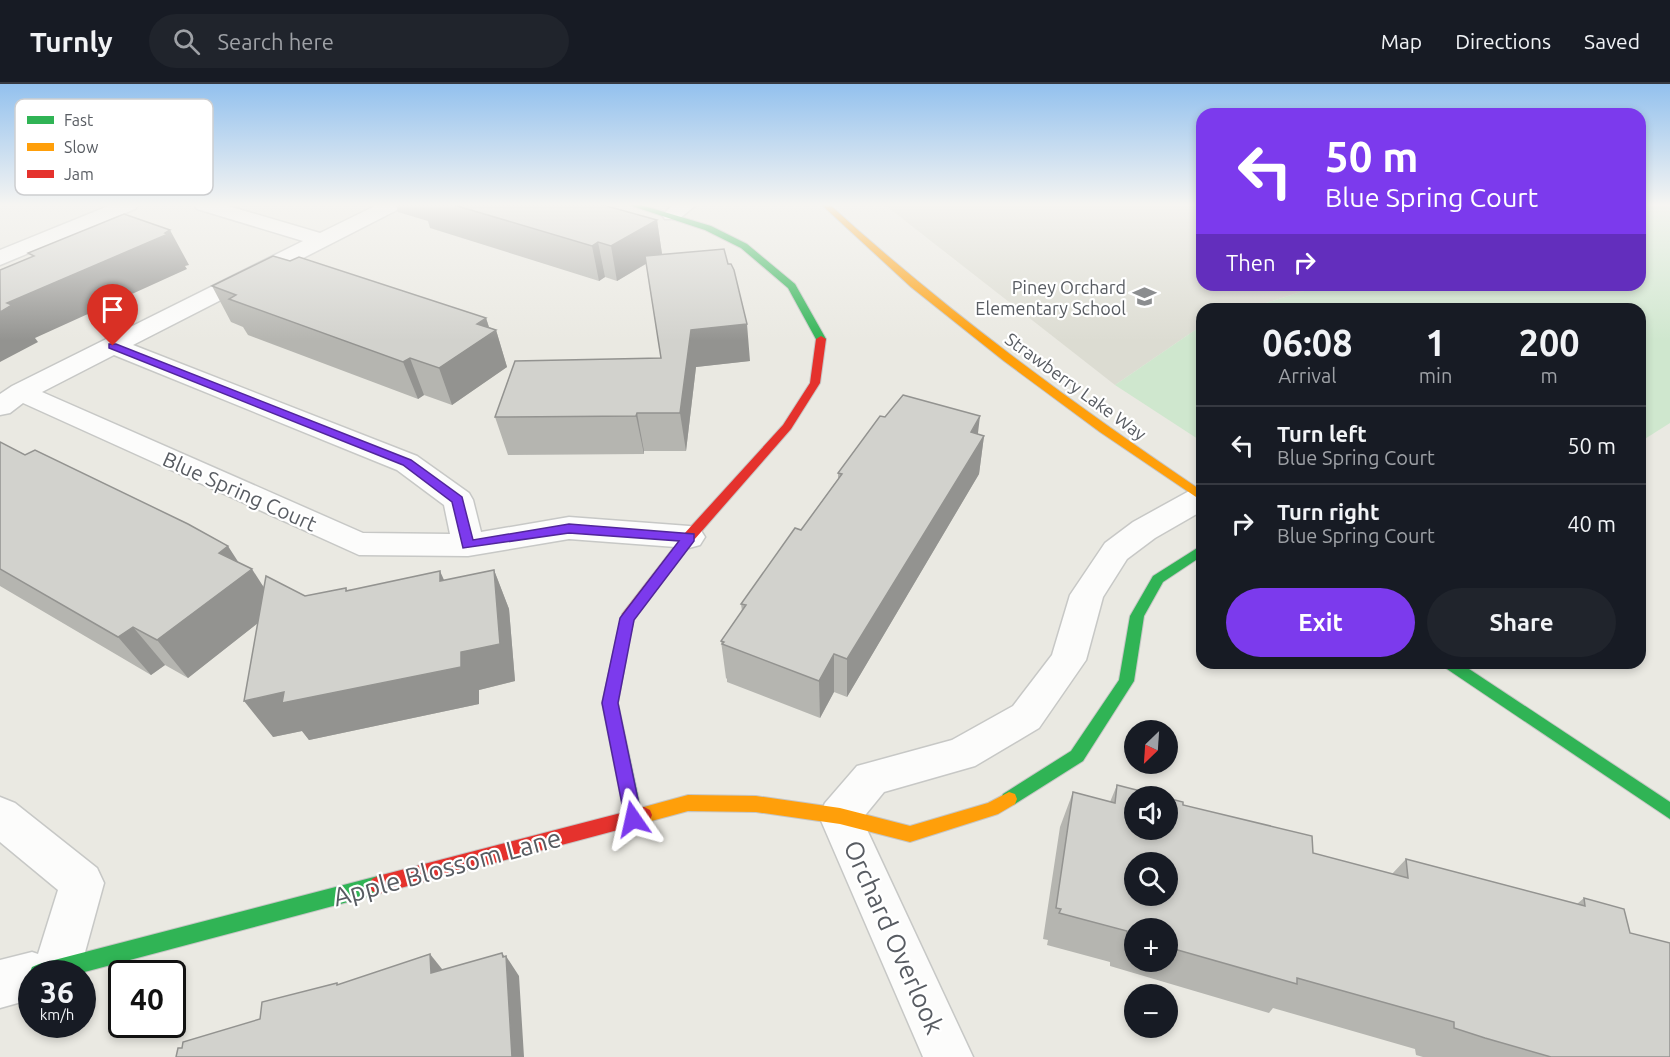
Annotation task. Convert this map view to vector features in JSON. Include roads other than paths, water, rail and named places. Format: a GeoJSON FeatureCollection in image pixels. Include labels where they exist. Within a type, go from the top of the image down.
{"type":"FeatureCollection","features":[{"type":"Feature","properties":{"kind":"street"},"geometry":{"type":"LineString","coordinates":[[0,258],[18,250]]}},
{"type":"Feature","properties":{"kind":"street"},"geometry":{"type":"LineString","coordinates":[[11,400],[301,250]]}},
{"type":"Feature","properties":{"kind":"street"},"geometry":{"type":"LineString","coordinates":[[633,819],[610,703],[627,618],[689,537],[787,427],[815,382],[822,342],[792,286],[749,250]]}},
{"type":"Feature","properties":{"kind":"street","name":"Strawberry Lake Way"},"geometry":{"type":"LineString","coordinates":[[871,250],[981,339],[1115,438],[1196,493]]}},
{"type":"Feature","properties":{"kind":"street"},"geometry":{"type":"LineString","coordinates":[[113,346],[407,463],[458,500],[468,545]]}},
{"type":"Feature","properties":{"kind":"street","name":"Blue Spring Court"},"geometry":{"type":"LineString","coordinates":[[11,400],[359,544],[468,545],[569,528],[689,537]]}},
{"type":"Feature","properties":{"kind":"street"},"geometry":{"type":"LineString","coordinates":[[840,816],[871,778],[961,754],[1026,717],[1068,660],[1087,595],[1116,551],[1144,530],[1196,500]]}},
{"type":"Feature","properties":{"kind":"street","name":"Apple Blossom Lane"},"geometry":{"type":"LineString","coordinates":[[88,960],[688,803],[756,804],[840,816],[910,834],[992,809],[1077,756],[1126,681],[1137,616],[1158,579],[1196,553]]}},
{"type":"Feature","properties":{"kind":"street"},"geometry":{"type":"LineString","coordinates":[[1458,669],[1670,812]]}},
{"type":"Feature","properties":{"kind":"street"},"geometry":{"type":"LineString","coordinates":[[0,816],[82,883],[47,960]]}},
{"type":"Feature","properties":{"kind":"street","name":"Orchard Overlook"},"geometry":{"type":"LineString","coordinates":[[840,816],[948,1057]]}},
{"type":"Feature","properties":{"kind":"street","name":"Apple Blossom Lane"},"geometry":{"type":"LineString","coordinates":[[0,984],[18,979]]}},
{"type":"Feature","properties":{"kind":"place","name":"Piney Orchard Elementary School"},"geometry":{"type":"Point","coordinates":[1144,297]}}]}
